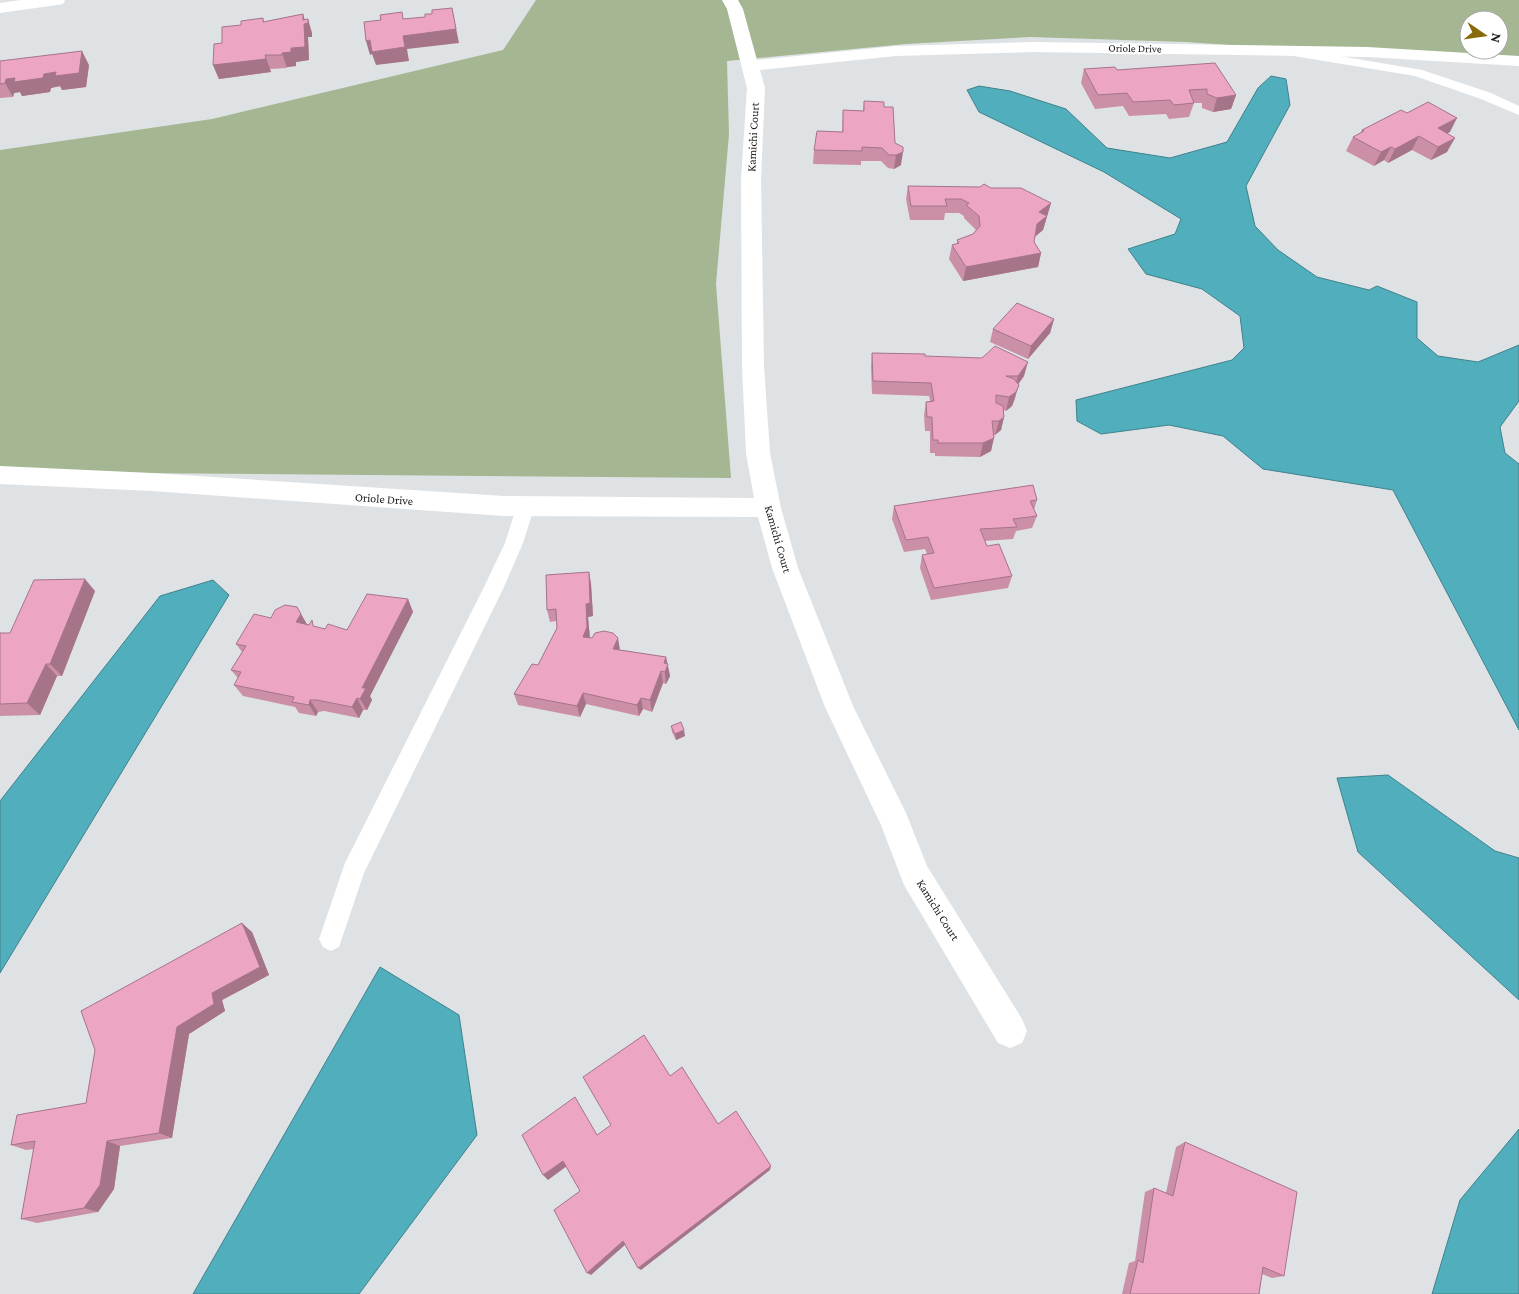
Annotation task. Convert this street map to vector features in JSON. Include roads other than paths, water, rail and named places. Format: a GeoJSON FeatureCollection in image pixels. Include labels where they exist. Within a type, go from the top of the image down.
{"type":"FeatureCollection","features":[{"type":"Feature","properties":{"kind":"street"},"geometry":{"type":"LineString","coordinates":[[0,8],[57,0]]}},
{"type":"Feature","properties":{"kind":"street","name":"Kamichi Court"},"geometry":{"type":"LineString","coordinates":[[730,0],[735,9],[752,66],[756,88],[751,179],[753,366],[758,453],[768,508],[785,568],[839,707],[895,823],[915,875],[966,956],[1010,1032]]}},
{"type":"Feature","properties":{"kind":"street","name":"Oriole Drive"},"geometry":{"type":"LineString","coordinates":[[752,66],[842,56],[926,50],[1032,47],[1276,49],[1519,61]]}},
{"type":"Feature","properties":{"kind":"street","name":"Oriole Drive"},"geometry":{"type":"LineString","coordinates":[[0,475],[152,482],[402,500],[526,505],[768,508]]}},
{"type":"Feature","properties":{"kind":"lane"},"geometry":{"type":"LineString","coordinates":[[1276,49],[1417,73],[1486,96],[1519,111]]}},
{"type":"Feature","properties":{"kind":"lane"},"geometry":{"type":"LineString","coordinates":[[331,939],[353,871],[493,589],[514,543],[526,505]]}},
{"type":"Feature","properties":{"kind":"water"},"geometry":{"type":"Polygon","coordinates":[[[1271,76],[1286,79],[1290,105],[1246,186],[1255,226],[1278,250],[1317,277],[1369,290],[1377,286],[1417,302],[1417,338],[1438,356],[1478,362],[1519,345],[1519,401],[1500,427],[1505,453],[1519,464],[1519,730],[1393,490],[1263,469],[1223,436],[1169,425],[1101,434],[1077,421],[1076,400],[1232,360],[1244,348],[1240,316],[1202,289],[1146,274],[1128,249],[1175,234],[1181,219],[1104,172],[979,112],[967,90],[979,86],[1010,91],[1066,109],[1107,148],[1170,158],[1227,142],[1258,88],[1271,76]]]}},
{"type":"Feature","properties":{"kind":"water"},"geometry":{"type":"Polygon","coordinates":[[[213,580],[229,595],[0,973],[0,801],[160,596],[213,580]]]}},
{"type":"Feature","properties":{"kind":"water"},"geometry":{"type":"Polygon","coordinates":[[[1388,775],[1495,851],[1519,858],[1519,1000],[1358,852],[1337,778],[1388,775]]]}},
{"type":"Feature","properties":{"kind":"water"},"geometry":{"type":"Polygon","coordinates":[[[380,967],[459,1015],[477,1135],[359,1294],[193,1294],[380,967]]]}},
{"type":"Feature","properties":{"kind":"water"},"geometry":{"type":"Polygon","coordinates":[[[1519,1129],[1519,1294],[1432,1294],[1460,1200],[1519,1129]]]}}]}
